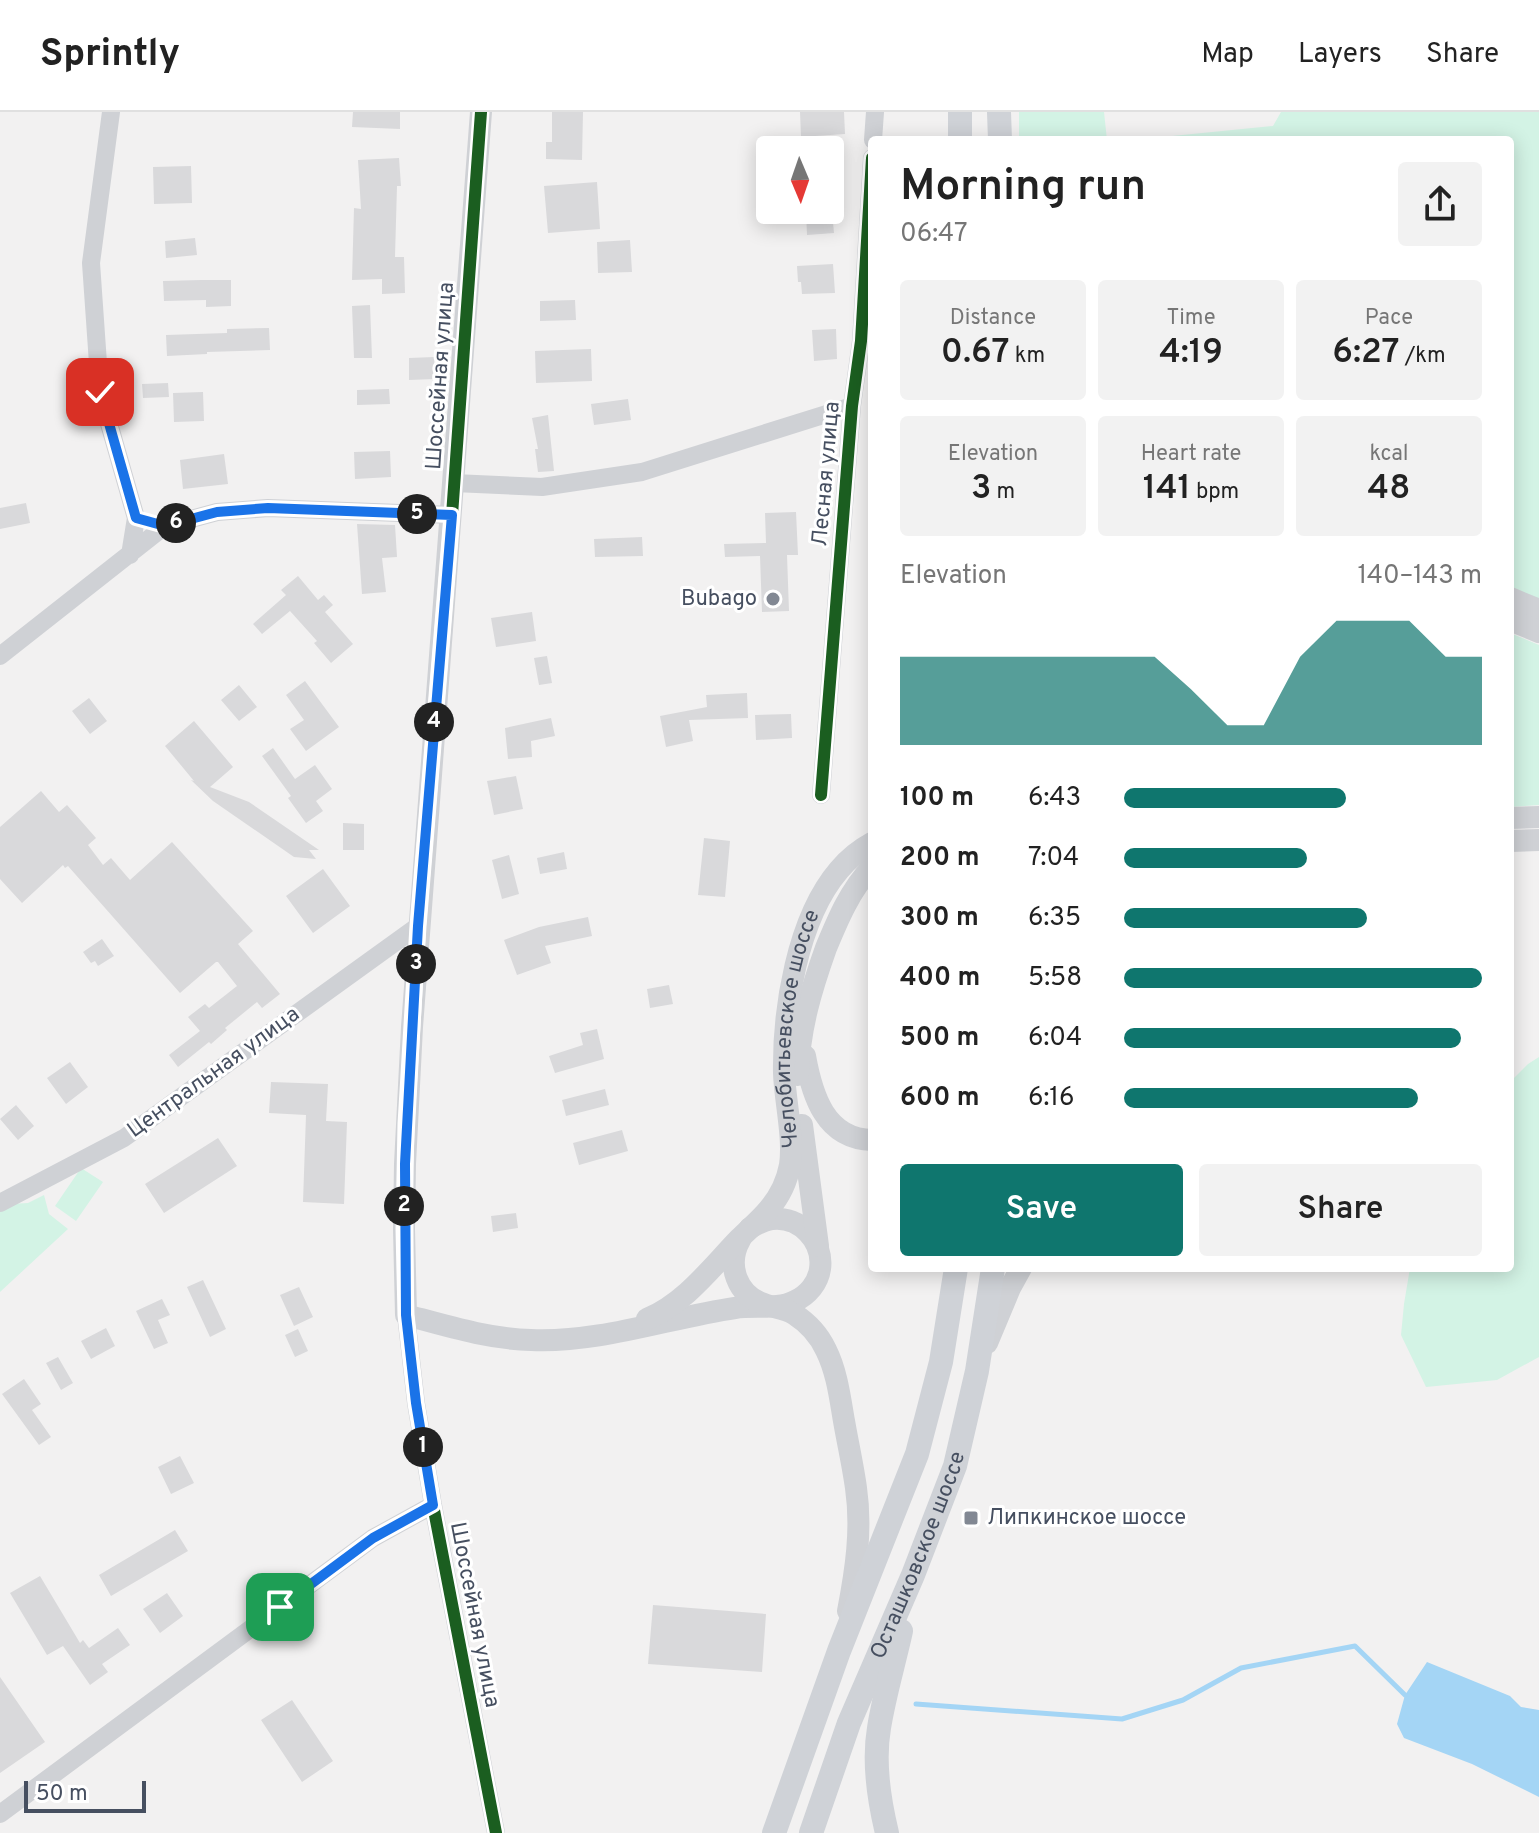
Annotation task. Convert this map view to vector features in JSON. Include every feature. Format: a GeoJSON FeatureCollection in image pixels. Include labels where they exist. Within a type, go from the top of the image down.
{"type":"FeatureCollection","features":[{"type":"Feature","properties":{"kind":"main road"},"geometry":{"type":"LineString","coordinates":[[960,112],[960,136]]}},
{"type":"Feature","properties":{"kind":"main road"},"geometry":{"type":"LineString","coordinates":[[999,112],[1000,136]]}},
{"type":"Feature","properties":{"kind":"main road","name":"Осташковское шоссе"},"geometry":{"type":"LineString","coordinates":[[774,1833],[839,1651],[917,1454],[941,1362],[955,1272]]}},
{"type":"Feature","properties":{"kind":"main road","name":"Осташковское шоссе"},"geometry":{"type":"LineString","coordinates":[[811,1833],[849,1723],[913,1575],[955,1466],[977,1371],[992,1272]]}},
{"type":"Feature","properties":{"kind":"main road"},"geometry":{"type":"LineString","coordinates":[[887,1833],[880,1805],[878,1730],[913,1575]]}},
{"type":"Feature","properties":{"kind":"street"},"geometry":{"type":"LineString","coordinates":[[111,112],[91,263],[100,392],[136,518],[130,555]]}},
{"type":"Feature","properties":{"kind":"street","name":"Шоссейная улица"},"geometry":{"type":"LineString","coordinates":[[481,112],[418,926],[405,1151],[404,1229],[406,1315],[416,1403],[496,1833]]}},
{"type":"Feature","properties":{"kind":"street"},"geometry":{"type":"LineString","coordinates":[[873,136],[875,112]]}},
{"type":"Feature","properties":{"kind":"street","name":"Лесная улица"},"geometry":{"type":"LineString","coordinates":[[821,795],[852,406],[861,341],[868,225]]}},
{"type":"Feature","properties":{"kind":"street"},"geometry":{"type":"LineString","coordinates":[[454,483],[542,487],[642,472],[852,406]]}},
{"type":"Feature","properties":{"kind":"street"},"geometry":{"type":"LineString","coordinates":[[0,656],[165,526],[217,512],[268,508],[452,515]]}},
{"type":"Feature","properties":{"kind":"street"},"geometry":{"type":"LineString","coordinates":[[136,518],[165,526]]}},
{"type":"Feature","properties":{"kind":"street"},"geometry":{"type":"LineString","coordinates":[[1514,600],[1539,610]]}},
{"type":"Feature","properties":{"kind":"street"},"geometry":{"type":"LineString","coordinates":[[1514,622],[1539,632]]}},
{"type":"Feature","properties":{"kind":"street"},"geometry":{"type":"LineString","coordinates":[[1514,818],[1539,817]]}},
{"type":"Feature","properties":{"kind":"street"},"geometry":{"type":"LineString","coordinates":[[1514,841],[1539,840]]}},
{"type":"Feature","properties":{"kind":"street","name":"Челобитьевское шоссе"},"geometry":{"type":"LineString","coordinates":[[589,1336],[636,1323],[667,1308],[694,1286],[770,1208],[784,1185],[790,1163],[784,1040],[800,950],[809,923],[837,871],[868,845]]}},
{"type":"Feature","properties":{"kind":"street","name":"Челобитьевское шоссе"},"geometry":{"type":"LineString","coordinates":[[406,1315],[469,1332],[549,1341],[736,1308],[793,1303],[803,1297],[811,1289],[820,1270],[820,1259],[798,1087],[802,1029],[812,986],[835,925],[860,879],[868,871]]}},
{"type":"Feature","properties":{"kind":"street","name":"Центральная улица"},"geometry":{"type":"LineString","coordinates":[[0,1203],[124,1138],[418,926]]}},
{"type":"Feature","properties":{"kind":"street"},"geometry":{"type":"LineString","coordinates":[[812,986],[804,1051],[814,1094],[826,1119],[841,1131],[868,1140]]}},
{"type":"Feature","properties":{"kind":"street"},"geometry":{"type":"LineString","coordinates":[[820,1259],[813,1237],[785,1219],[761,1221],[746,1232],[736,1246],[733,1259],[736,1278],[742,1290],[764,1304],[789,1311],[804,1320],[816,1333],[827,1351],[838,1391],[857,1490],[859,1534],[855,1574],[839,1651]]}},
{"type":"Feature","properties":{"kind":"street"},"geometry":{"type":"LineString","coordinates":[[977,1371],[991,1331],[1019,1272]]}},
{"type":"Feature","properties":{"kind":"street"},"geometry":{"type":"LineString","coordinates":[[0,1814],[373,1538],[433,1505]]}},
{"type":"Feature","properties":{"kind":"green space"},"geometry":{"type":"Polygon","coordinates":[[[1019,112],[1104,112],[1107,136],[1019,136],[1019,112]]]}},
{"type":"Feature","properties":{"kind":"green space"},"geometry":{"type":"Polygon","coordinates":[[[1281,112],[1539,112],[1539,602],[1514,592],[1514,136],[1172,136],[1273,126],[1281,112]]]}},
{"type":"Feature","properties":{"kind":"green space"},"geometry":{"type":"Polygon","coordinates":[[[1514,635],[1539,645],[1539,805],[1514,807],[1514,635]]]}},
{"type":"Feature","properties":{"kind":"green space"},"geometry":{"type":"Polygon","coordinates":[[[1539,1057],[1539,1357],[1497,1380],[1426,1387],[1401,1335],[1409,1272],[1514,1272],[1514,1078],[1539,1057]]]}},
{"type":"Feature","properties":{"kind":"green space"},"geometry":{"type":"Polygon","coordinates":[[[81,1168],[103,1182],[76,1221],[55,1206],[81,1168]]]}},
{"type":"Feature","properties":{"kind":"green space"},"geometry":{"type":"Polygon","coordinates":[[[44,1195],[49,1214],[68,1229],[0,1292],[0,1210],[10,1204],[28,1203],[44,1195]]]}},
{"type":"Feature","properties":{"kind":"water"},"geometry":{"type":"Polygon","coordinates":[[[1427,1662],[1510,1696],[1521,1707],[1539,1710],[1539,1797],[1472,1764],[1404,1738],[1397,1724],[1405,1695],[1427,1662]]]}},
{"type":"Feature","properties":{"kind":"building"},"geometry":{"type":"Polygon","coordinates":[[[353,112],[400,112],[400,129],[352,127],[353,112]]]}},
{"type":"Feature","properties":{"kind":"building"},"geometry":{"type":"Polygon","coordinates":[[[552,112],[583,112],[582,160],[546,159],[546,142],[552,142],[552,112]]]}},
{"type":"Feature","properties":{"kind":"building"},"geometry":{"type":"Polygon","coordinates":[[[800,112],[844,112],[845,134],[801,136],[800,112]]]}},
{"type":"Feature","properties":{"kind":"building"},"geometry":{"type":"Polygon","coordinates":[[[399,158],[401,186],[397,186],[395,257],[404,257],[405,293],[382,294],[382,279],[352,280],[354,208],[361,209],[358,160],[399,158]]]}},
{"type":"Feature","properties":{"kind":"building"},"geometry":{"type":"Polygon","coordinates":[[[191,166],[192,203],[154,204],[153,167],[191,166]]]}},
{"type":"Feature","properties":{"kind":"building"},"geometry":{"type":"Polygon","coordinates":[[[597,182],[600,229],[548,233],[544,186],[597,182]]]}},
{"type":"Feature","properties":{"kind":"building"},"geometry":{"type":"Polygon","coordinates":[[[807,224],[833,224],[834,233],[807,235],[807,224]]]}},
{"type":"Feature","properties":{"kind":"building"},"geometry":{"type":"Polygon","coordinates":[[[195,238],[197,255],[166,258],[165,241],[195,238]]]}},
{"type":"Feature","properties":{"kind":"building"},"geometry":{"type":"Polygon","coordinates":[[[630,240],[632,272],[598,273],[597,242],[630,240]]]}},
{"type":"Feature","properties":{"kind":"building"},"geometry":{"type":"Polygon","coordinates":[[[833,264],[835,293],[802,294],[797,266],[833,264]]]}},
{"type":"Feature","properties":{"kind":"building"},"geometry":{"type":"Polygon","coordinates":[[[231,280],[231,306],[206,307],[206,300],[164,301],[163,281],[231,280]]]}},
{"type":"Feature","properties":{"kind":"building"},"geometry":{"type":"Polygon","coordinates":[[[575,300],[576,320],[540,321],[540,301],[575,300]]]}},
{"type":"Feature","properties":{"kind":"building"},"geometry":{"type":"Polygon","coordinates":[[[370,305],[372,358],[354,358],[352,306],[370,305]]]}},
{"type":"Feature","properties":{"kind":"building"},"geometry":{"type":"Polygon","coordinates":[[[269,328],[270,350],[167,356],[166,335],[269,328]]]}},
{"type":"Feature","properties":{"kind":"building"},"geometry":{"type":"Polygon","coordinates":[[[836,329],[837,359],[814,361],[812,330],[836,329]]]}},
{"type":"Feature","properties":{"kind":"building"},"geometry":{"type":"Polygon","coordinates":[[[591,349],[592,381],[536,383],[535,351],[591,349]]]}},
{"type":"Feature","properties":{"kind":"building"},"geometry":{"type":"Polygon","coordinates":[[[434,357],[435,379],[409,380],[409,358],[434,357]]]}},
{"type":"Feature","properties":{"kind":"building"},"geometry":{"type":"Polygon","coordinates":[[[168,383],[169,397],[143,398],[142,384],[168,383]]]}},
{"type":"Feature","properties":{"kind":"building"},"geometry":{"type":"Polygon","coordinates":[[[389,389],[390,404],[357,405],[357,390],[389,389]]]}},
{"type":"Feature","properties":{"kind":"building"},"geometry":{"type":"Polygon","coordinates":[[[203,392],[204,421],[174,422],[173,393],[203,392]]]}},
{"type":"Feature","properties":{"kind":"building"},"geometry":{"type":"Polygon","coordinates":[[[628,399],[631,420],[594,425],[591,404],[628,399]]]}},
{"type":"Feature","properties":{"kind":"building"},"geometry":{"type":"Polygon","coordinates":[[[548,415],[554,471],[538,472],[535,449],[538,449],[532,418],[548,415]]]}},
{"type":"Feature","properties":{"kind":"building"},"geometry":{"type":"Polygon","coordinates":[[[390,451],[391,477],[355,479],[354,452],[390,451]]]}},
{"type":"Feature","properties":{"kind":"building"},"geometry":{"type":"Polygon","coordinates":[[[224,454],[228,484],[183,489],[180,460],[224,454]]]}},
{"type":"Feature","properties":{"kind":"building"},"geometry":{"type":"Polygon","coordinates":[[[26,503],[30,523],[0,529],[0,508],[26,503]]]}},
{"type":"Feature","properties":{"kind":"building"},"geometry":{"type":"Polygon","coordinates":[[[796,512],[798,555],[787,555],[789,611],[762,612],[760,556],[725,557],[724,544],[766,543],[765,513],[796,512]]]}},
{"type":"Feature","properties":{"kind":"building"},"geometry":{"type":"Polygon","coordinates":[[[357,524],[395,525],[397,557],[382,558],[386,592],[362,594],[357,524]]]}},
{"type":"Feature","properties":{"kind":"building"},"geometry":{"type":"Polygon","coordinates":[[[642,537],[643,556],[595,557],[594,539],[642,537]]]}},
{"type":"Feature","properties":{"kind":"building"},"geometry":{"type":"Polygon","coordinates":[[[298,576],[318,600],[324,595],[333,605],[325,612],[353,644],[331,663],[314,643],[317,641],[290,611],[262,634],[253,624],[286,595],[281,590],[298,576]]]}},
{"type":"Feature","properties":{"kind":"building"},"geometry":{"type":"Polygon","coordinates":[[[532,612],[536,641],[496,647],[491,618],[532,612]]]}},
{"type":"Feature","properties":{"kind":"building"},"geometry":{"type":"Polygon","coordinates":[[[547,656],[552,683],[539,685],[534,658],[547,656]]]}},
{"type":"Feature","properties":{"kind":"building"},"geometry":{"type":"Polygon","coordinates":[[[305,681],[339,727],[306,751],[290,729],[304,720],[286,695],[305,681]]]}},
{"type":"Feature","properties":{"kind":"building"},"geometry":{"type":"Polygon","coordinates":[[[239,685],[257,707],[239,721],[221,700],[239,685]]]}},
{"type":"Feature","properties":{"kind":"building"},"geometry":{"type":"Polygon","coordinates":[[[747,693],[748,718],[689,720],[693,741],[666,747],[660,716],[707,707],[706,695],[747,693]]]}},
{"type":"Feature","properties":{"kind":"building"},"geometry":{"type":"Polygon","coordinates":[[[89,698],[107,721],[90,734],[72,711],[89,698]]]}},
{"type":"Feature","properties":{"kind":"building"},"geometry":{"type":"Polygon","coordinates":[[[791,714],[792,738],[756,740],[755,715],[791,714]]]}},
{"type":"Feature","properties":{"kind":"building"},"geometry":{"type":"Polygon","coordinates":[[[551,718],[555,736],[531,741],[532,757],[508,759],[505,728],[551,718]]]}},
{"type":"Feature","properties":{"kind":"building"},"geometry":{"type":"Polygon","coordinates":[[[194,721],[233,767],[210,787],[249,802],[319,850],[309,850],[316,859],[294,857],[213,801],[191,780],[194,781],[165,746],[194,721]]]}},
{"type":"Feature","properties":{"kind":"building"},"geometry":{"type":"Polygon","coordinates":[[[273,748],[295,779],[315,765],[332,789],[316,801],[323,811],[306,823],[262,756],[273,748]]]}},
{"type":"Feature","properties":{"kind":"building"},"geometry":{"type":"Polygon","coordinates":[[[516,776],[523,809],[494,815],[487,781],[516,776]]]}},
{"type":"Feature","properties":{"kind":"building"},"geometry":{"type":"Polygon","coordinates":[[[41,791],[59,812],[67,805],[96,838],[88,845],[103,865],[111,858],[130,880],[172,842],[253,931],[238,944],[280,994],[262,1008],[257,1002],[211,1044],[209,1042],[178,1067],[169,1055],[200,1031],[188,1017],[205,1004],[209,1008],[237,986],[216,962],[180,993],[68,866],[65,868],[63,865],[22,903],[0,879],[0,827],[41,791]]]}},
{"type":"Feature","properties":{"kind":"building"},"geometry":{"type":"Polygon","coordinates":[[[343,823],[364,824],[364,850],[343,850],[343,823]]]}},
{"type":"Feature","properties":{"kind":"building"},"geometry":{"type":"Polygon","coordinates":[[[704,838],[730,841],[725,897],[698,895],[704,838]]]}},
{"type":"Feature","properties":{"kind":"building"},"geometry":{"type":"Polygon","coordinates":[[[564,852],[567,869],[540,874],[537,858],[564,852]]]}},
{"type":"Feature","properties":{"kind":"building"},"geometry":{"type":"Polygon","coordinates":[[[509,855],[519,894],[502,899],[492,860],[509,855]]]}},
{"type":"Feature","properties":{"kind":"building"},"geometry":{"type":"Polygon","coordinates":[[[323,869],[350,906],[313,933],[286,896],[323,869]]]}},
{"type":"Feature","properties":{"kind":"building"},"geometry":{"type":"Polygon","coordinates":[[[588,917],[592,936],[545,946],[551,963],[517,975],[504,940],[539,927],[588,917]]]}},
{"type":"Feature","properties":{"kind":"building"},"geometry":{"type":"Polygon","coordinates":[[[102,939],[114,956],[98,966],[95,961],[91,963],[83,952],[102,939]]]}},
{"type":"Feature","properties":{"kind":"building"},"geometry":{"type":"Polygon","coordinates":[[[669,985],[673,1004],[650,1008],[647,989],[669,985]]]}},
{"type":"Feature","properties":{"kind":"building"},"geometry":{"type":"Polygon","coordinates":[[[597,1029],[604,1059],[555,1073],[549,1056],[583,1045],[580,1033],[597,1029]]]}},
{"type":"Feature","properties":{"kind":"building"},"geometry":{"type":"Polygon","coordinates":[[[70,1062],[88,1087],[66,1104],[47,1078],[70,1062]]]}},
{"type":"Feature","properties":{"kind":"building"},"geometry":{"type":"Polygon","coordinates":[[[271,1082],[328,1084],[326,1121],[347,1122],[344,1204],[303,1202],[306,1115],[269,1113],[271,1082]]]}},
{"type":"Feature","properties":{"kind":"building"},"geometry":{"type":"Polygon","coordinates":[[[605,1089],[609,1105],[566,1116],[562,1100],[605,1089]]]}},
{"type":"Feature","properties":{"kind":"building"},"geometry":{"type":"Polygon","coordinates":[[[16,1105],[34,1126],[18,1140],[0,1119],[16,1105]]]}},
{"type":"Feature","properties":{"kind":"building"},"geometry":{"type":"Polygon","coordinates":[[[622,1130],[628,1151],[579,1165],[573,1143],[622,1130]]]}},
{"type":"Feature","properties":{"kind":"building"},"geometry":{"type":"Polygon","coordinates":[[[218,1138],[237,1166],[164,1213],[145,1184],[218,1138]]]}},
{"type":"Feature","properties":{"kind":"building"},"geometry":{"type":"Polygon","coordinates":[[[516,1213],[518,1228],[493,1232],[491,1216],[516,1213]]]}},
{"type":"Feature","properties":{"kind":"building"},"geometry":{"type":"Polygon","coordinates":[[[203,1280],[226,1329],[210,1337],[187,1287],[203,1280]]]}},
{"type":"Feature","properties":{"kind":"building"},"geometry":{"type":"Polygon","coordinates":[[[299,1287],[313,1317],[294,1326],[280,1295],[299,1287]]]}},
{"type":"Feature","properties":{"kind":"building"},"geometry":{"type":"Polygon","coordinates":[[[162,1299],[170,1315],[158,1320],[168,1343],[154,1349],[136,1311],[162,1299]]]}},
{"type":"Feature","properties":{"kind":"building"},"geometry":{"type":"Polygon","coordinates":[[[106,1328],[115,1346],[91,1359],[81,1341],[106,1328]]]}},
{"type":"Feature","properties":{"kind":"building"},"geometry":{"type":"Polygon","coordinates":[[[298,1329],[308,1351],[295,1357],[285,1335],[298,1329]]]}},
{"type":"Feature","properties":{"kind":"building"},"geometry":{"type":"Polygon","coordinates":[[[58,1357],[73,1383],[61,1390],[46,1363],[58,1357]]]}},
{"type":"Feature","properties":{"kind":"building"},"geometry":{"type":"Polygon","coordinates":[[[24,1379],[41,1404],[32,1410],[51,1437],[39,1445],[2,1394],[24,1379]]]}},
{"type":"Feature","properties":{"kind":"building"},"geometry":{"type":"Polygon","coordinates":[[[180,1456],[194,1483],[171,1494],[158,1467],[180,1456]]]}},
{"type":"Feature","properties":{"kind":"building"},"geometry":{"type":"Polygon","coordinates":[[[175,1530],[188,1551],[111,1596],[99,1575],[175,1530]]]}},
{"type":"Feature","properties":{"kind":"building"},"geometry":{"type":"Polygon","coordinates":[[[40,1576],[80,1643],[83,1640],[89,1648],[118,1628],[130,1645],[102,1664],[108,1672],[90,1685],[63,1646],[47,1655],[10,1593],[40,1576]]]}},
{"type":"Feature","properties":{"kind":"building"},"geometry":{"type":"Polygon","coordinates":[[[167,1593],[183,1616],[160,1633],[143,1609],[167,1593]]]}},
{"type":"Feature","properties":{"kind":"building"},"geometry":{"type":"Polygon","coordinates":[[[653,1605],[766,1614],[762,1672],[648,1664],[653,1605]]]}},
{"type":"Feature","properties":{"kind":"building"},"geometry":{"type":"Polygon","coordinates":[[[0,1677],[45,1742],[0,1773],[0,1677]]]}},
{"type":"Feature","properties":{"kind":"building"},"geometry":{"type":"Polygon","coordinates":[[[292,1700],[333,1761],[302,1782],[261,1720],[292,1700]]]}},
{"type":"Feature","properties":{"kind":"waterway"},"geometry":{"type":"LineString","coordinates":[[916,1704],[1122,1719],[1183,1700],[1241,1668],[1355,1646],[1405,1695]]}},
{"type":"Feature","properties":{"kind":"cycle path"},"geometry":{"type":"LineString","coordinates":[[481,112],[418,926],[406,1124],[404,1229],[406,1315],[416,1403],[496,1833]]}},
{"type":"Feature","properties":{"kind":"cycle path"},"geometry":{"type":"LineString","coordinates":[[821,795],[852,406],[861,341],[868,225]]}},
{"type":"Feature","properties":{"kind":"place","name":"Bubago"},"geometry":{"type":"Point","coordinates":[773,599]}},
{"type":"Feature","properties":{"kind":"place","name":"Липкинское шоссе"},"geometry":{"type":"Point","coordinates":[971,1518]}},
{"type":"Feature","properties":{"kind":"route"},"geometry":{"type":"LineString","coordinates":[[100,392],[136,518],[165,526],[217,512],[268,508],[452,515],[418,926],[405,1164],[406,1315],[416,1403],[433,1505],[373,1538],[280,1607]]}}]}
